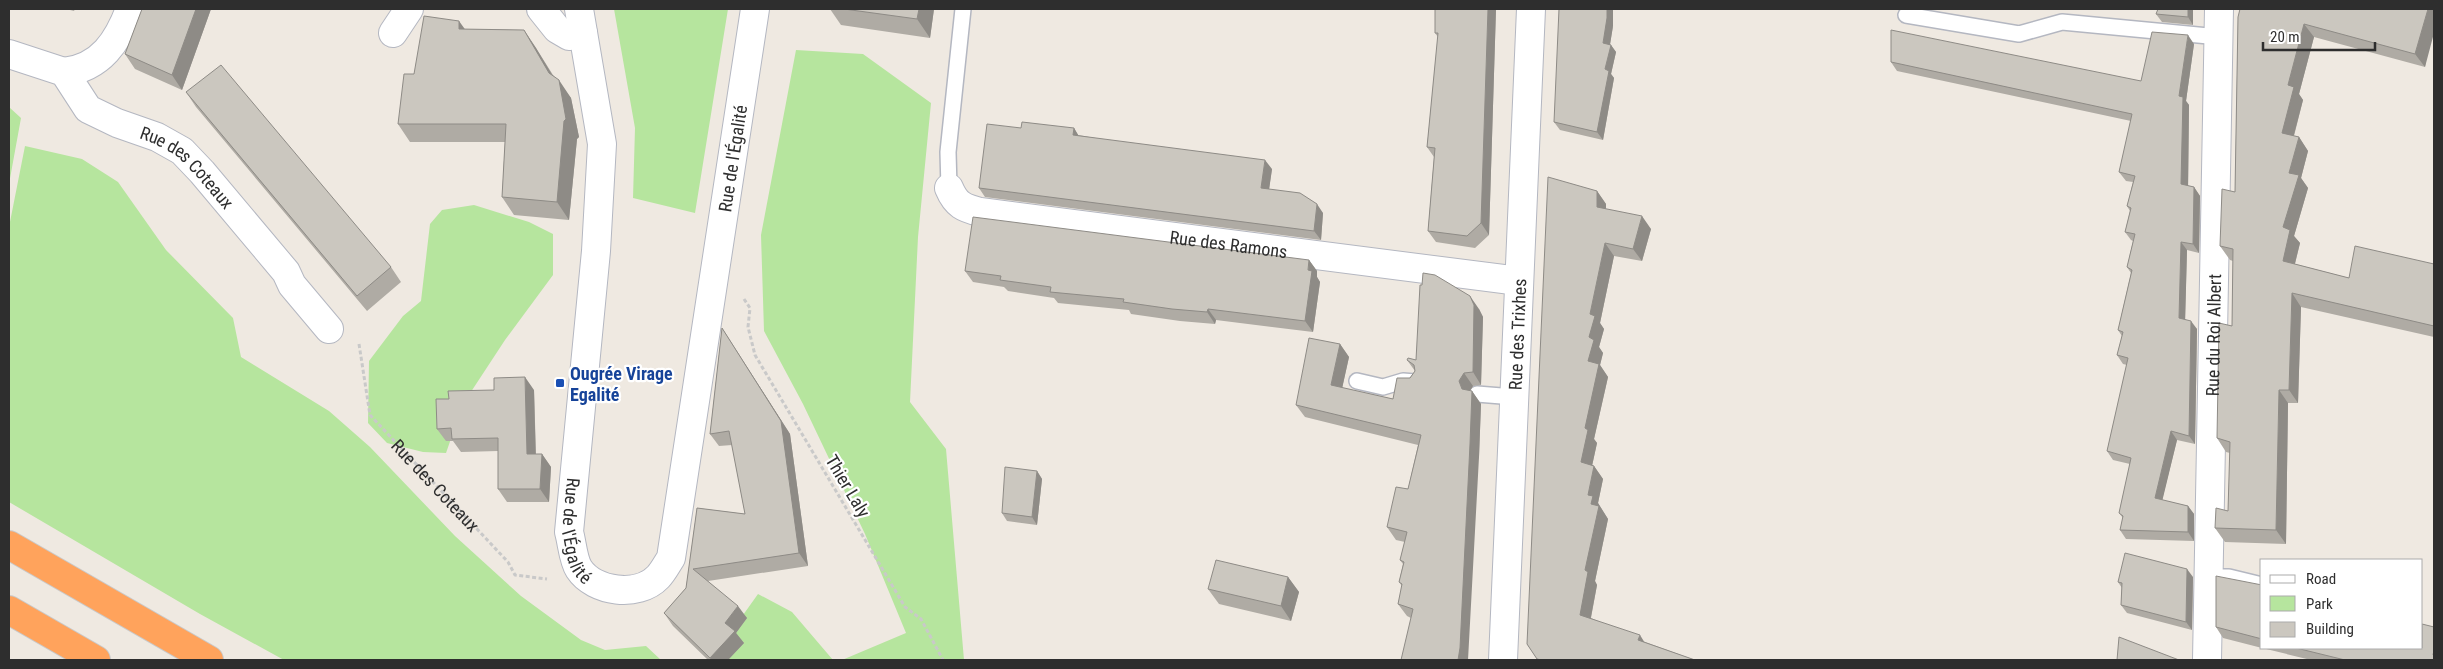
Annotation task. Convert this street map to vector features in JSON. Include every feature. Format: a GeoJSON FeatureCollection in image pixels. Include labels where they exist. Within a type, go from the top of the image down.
{"type":"FeatureCollection","features":[{"type":"Feature","properties":{"kind":"highway"},"geometry":{"type":"LineString","coordinates":[[9,544],[209,660]]}},
{"type":"Feature","properties":{"kind":"highway"},"geometry":{"type":"LineString","coordinates":[[9,610],[96,660]]}},
{"type":"Feature","properties":{"kind":"street"},"geometry":{"type":"LineString","coordinates":[[9,54],[64,72],[90,65],[106,53],[116,40],[130,9]]}},
{"type":"Feature","properties":{"kind":"street"},"geometry":{"type":"LineString","coordinates":[[393,33],[409,9]]}},
{"type":"Feature","properties":{"kind":"street"},"geometry":{"type":"LineString","coordinates":[[541,9],[557,29],[569,36],[581,21]]}},
{"type":"Feature","properties":{"kind":"street","name":"Rue de l'Égalité"},"geometry":{"type":"LineString","coordinates":[[581,21],[602,144],[596,251],[569,532],[578,568],[593,582],[615,590],[638,589],[657,578],[671,558],[755,9]]}},
{"type":"Feature","properties":{"kind":"street","name":"Rue des Trixhes"},"geometry":{"type":"LineString","coordinates":[[1503,660],[1531,9]]}},
{"type":"Feature","properties":{"kind":"street","name":"Rue du Roi Albert"},"geometry":{"type":"LineString","coordinates":[[2207,660],[2220,9]]}},
{"type":"Feature","properties":{"kind":"street","name":"Rue des Coteaux"},"geometry":{"type":"LineString","coordinates":[[64,72],[88,109],[117,123],[157,137],[182,151],[192,160],[286,272],[292,285],[330,329]]}},
{"type":"Feature","properties":{"kind":"street","name":"Rue des Ramons"},"geometry":{"type":"LineString","coordinates":[[949,188],[954,201],[963,208],[980,212],[1519,282]]}},
{"type":"Feature","properties":{"kind":"lane"},"geometry":{"type":"LineString","coordinates":[[949,188],[948,152],[963,9]]}},
{"type":"Feature","properties":{"kind":"lane"},"geometry":{"type":"LineString","coordinates":[[1906,15],[2019,34],[2062,22],[2219,37]]}},
{"type":"Feature","properties":{"kind":"lane"},"geometry":{"type":"LineString","coordinates":[[1357,381],[1382,387],[1402,381],[1415,382]]}},
{"type":"Feature","properties":{"kind":"lane"},"geometry":{"type":"LineString","coordinates":[[1477,394],[1514,397]]}},
{"type":"Feature","properties":{"kind":"lane"},"geometry":{"type":"LineString","coordinates":[[2208,577],[2228,577],[2260,585]]}},
{"type":"Feature","properties":{"kind":"path","name":"Thier Laly"},"geometry":{"type":"LineString","coordinates":[[750,317],[748,327],[755,355],[778,397],[905,607],[921,618],[943,660]]}},
{"type":"Feature","properties":{"kind":"path","name":"Rue des Coteaux"},"geometry":{"type":"LineString","coordinates":[[358,338],[370,415],[508,562],[515,575],[544,580],[578,568]]}},
{"type":"Feature","properties":{"kind":"green space"},"geometry":{"type":"Polygon","coordinates":[[[614,9],[728,9],[695,213],[633,198],[635,128],[614,9]]]}},
{"type":"Feature","properties":{"kind":"green space"},"geometry":{"type":"Polygon","coordinates":[[[796,50],[863,54],[931,103],[918,237],[910,402],[946,449],[964,660],[842,660],[906,633],[865,534],[803,404],[764,331],[761,235],[796,50]]]}},
{"type":"Feature","properties":{"kind":"green space"},"geometry":{"type":"Polygon","coordinates":[[[9,107],[21,118],[9,184],[9,107]]]}},
{"type":"Feature","properties":{"kind":"green space"},"geometry":{"type":"Polygon","coordinates":[[[25,146],[82,159],[118,182],[166,250],[233,318],[241,357],[329,411],[370,447],[455,536],[521,596],[581,640],[605,650],[646,646],[661,660],[284,660],[200,614],[9,502],[9,227],[25,146]]]}},
{"type":"Feature","properties":{"kind":"green space"},"geometry":{"type":"Polygon","coordinates":[[[474,205],[529,222],[553,234],[553,275],[505,340],[463,404],[446,453],[423,452],[387,443],[368,423],[369,361],[403,316],[421,301],[430,224],[442,210],[474,205]]]}},
{"type":"Feature","properties":{"kind":"green space"},"geometry":{"type":"Polygon","coordinates":[[[758,594],[792,612],[833,660],[711,660],[758,594]]]}},
{"type":"Feature","properties":{"kind":"building"},"geometry":{"type":"Polygon","coordinates":[[[142,9],[196,9],[172,75],[125,54],[142,9]]]}},
{"type":"Feature","properties":{"kind":"building"},"geometry":{"type":"Polygon","coordinates":[[[844,9],[919,9],[917,19],[844,9]]]}},
{"type":"Feature","properties":{"kind":"building"},"geometry":{"type":"Polygon","coordinates":[[[1435,9],[1488,9],[1481,223],[1467,236],[1428,231],[1435,148],[1427,147],[1438,33],[1435,33],[1435,9]]]}},
{"type":"Feature","properties":{"kind":"building"},"geometry":{"type":"Polygon","coordinates":[[[1559,9],[1607,9],[1603,43],[1611,45],[1605,69],[1609,71],[1597,132],[1554,122],[1559,9]]]}},
{"type":"Feature","properties":{"kind":"building"},"geometry":{"type":"Polygon","coordinates":[[[2158,9],[2188,9],[2188,17],[2156,14],[2158,9]]]}},
{"type":"Feature","properties":{"kind":"building"},"geometry":{"type":"Polygon","coordinates":[[[2240,9],[2428,9],[2415,54],[2304,24],[2288,85],[2294,87],[2282,133],[2299,137],[2289,173],[2299,175],[2283,227],[2290,230],[2283,261],[2349,278],[2355,246],[2434,264],[2434,326],[2292,293],[2289,390],[2279,390],[2276,530],[2215,528],[2216,508],[2228,511],[2230,442],[2217,438],[2219,323],[2232,326],[2233,249],[2220,246],[2222,189],[2235,192],[2238,17],[2240,9]]]}},
{"type":"Feature","properties":{"kind":"building"},"geometry":{"type":"Polygon","coordinates":[[[424,16],[459,21],[459,29],[524,30],[549,73],[559,80],[566,119],[564,121],[557,202],[502,197],[506,124],[398,124],[404,74],[414,74],[424,16]]]}},
{"type":"Feature","properties":{"kind":"building"},"geometry":{"type":"Polygon","coordinates":[[[1891,30],[2141,81],[2152,32],[2188,35],[2179,96],[2183,97],[2181,184],[2194,187],[2193,244],[2181,242],[2179,318],[2191,321],[2189,436],[2171,431],[2155,498],[2188,506],[2188,532],[2120,530],[2123,516],[2119,513],[2131,458],[2107,451],[2128,358],[2117,355],[2123,332],[2118,330],[2132,270],[2127,267],[2135,234],[2125,232],[2131,208],[2127,206],[2135,176],[2119,172],[2132,114],[1891,62],[1891,30]]]}},
{"type":"Feature","properties":{"kind":"building"},"geometry":{"type":"Polygon","coordinates":[[[221,65],[391,267],[357,296],[186,92],[221,65]]]}},
{"type":"Feature","properties":{"kind":"building"},"geometry":{"type":"Polygon","coordinates":[[[1022,122],[1074,128],[1073,135],[1265,160],[1261,188],[1300,193],[1317,204],[1314,231],[979,188],[987,124],[1021,128],[1022,122]]]}},
{"type":"Feature","properties":{"kind":"building"},"geometry":{"type":"Polygon","coordinates":[[[1548,177],[1597,191],[1597,207],[1642,216],[1633,249],[1605,243],[1590,314],[1595,316],[1589,337],[1594,340],[1588,361],[1599,364],[1585,428],[1588,430],[1581,462],[1594,466],[1588,495],[1593,496],[1591,504],[1599,506],[1585,570],[1588,572],[1580,615],[1640,635],[1638,640],[1695,660],[1541,660],[1537,659],[1527,644],[1548,177]]]}},
{"type":"Feature","properties":{"kind":"building"},"geometry":{"type":"Polygon","coordinates":[[[973,217],[1309,260],[1308,270],[1312,271],[1305,321],[1208,309],[1207,312],[1172,309],[1123,302],[1124,299],[1050,292],[1051,287],[1000,280],[1001,276],[965,271],[973,217]]]}},
{"type":"Feature","properties":{"kind":"building"},"geometry":{"type":"Polygon","coordinates":[[[1423,273],[1435,275],[1470,296],[1474,305],[1473,372],[1464,373],[1459,381],[1462,389],[1472,391],[1458,660],[1401,660],[1413,609],[1398,604],[1402,584],[1399,582],[1404,562],[1400,560],[1407,532],[1387,527],[1396,487],[1408,489],[1421,435],[1296,405],[1309,338],[1340,344],[1331,385],[1393,399],[1397,378],[1410,378],[1415,371],[1414,365],[1407,360],[1408,358],[1416,360],[1420,285],[1422,285],[1423,273]]]}},
{"type":"Feature","properties":{"kind":"building"},"geometry":{"type":"Polygon","coordinates":[[[722,328],[781,421],[799,553],[693,569],[738,606],[725,623],[735,631],[710,658],[664,613],[686,588],[697,508],[745,514],[729,431],[710,434],[722,328]]]}},
{"type":"Feature","properties":{"kind":"building"},"geometry":{"type":"Polygon","coordinates":[[[525,377],[527,454],[542,454],[540,489],[498,489],[498,438],[452,439],[451,428],[437,429],[436,399],[449,399],[448,391],[494,390],[494,378],[525,377]]]}},
{"type":"Feature","properties":{"kind":"building"},"geometry":{"type":"Polygon","coordinates":[[[1005,467],[1037,471],[1032,517],[1002,513],[1005,467]]]}},
{"type":"Feature","properties":{"kind":"building"},"geometry":{"type":"Polygon","coordinates":[[[2125,553],[2187,569],[2186,622],[2121,605],[2122,583],[2118,582],[2125,553]]]}},
{"type":"Feature","properties":{"kind":"building"},"geometry":{"type":"Polygon","coordinates":[[[1216,560],[1288,577],[1281,606],[1208,589],[1216,560]]]}},
{"type":"Feature","properties":{"kind":"building"},"geometry":{"type":"Polygon","coordinates":[[[2216,576],[2260,585],[2260,638],[2216,627],[2216,576]]]}},
{"type":"Feature","properties":{"kind":"building"},"geometry":{"type":"Polygon","coordinates":[[[2423,624],[2434,627],[2434,660],[2345,660],[2300,649],[2423,649],[2423,624]]]}},
{"type":"Feature","properties":{"kind":"building"},"geometry":{"type":"Polygon","coordinates":[[[2119,637],[2179,660],[2117,660],[2119,637]]]}},
{"type":"Feature","properties":{"kind":"place","name":"Ougrée Virage Egalité"},"geometry":{"type":"Point","coordinates":[560,383]}}]}
